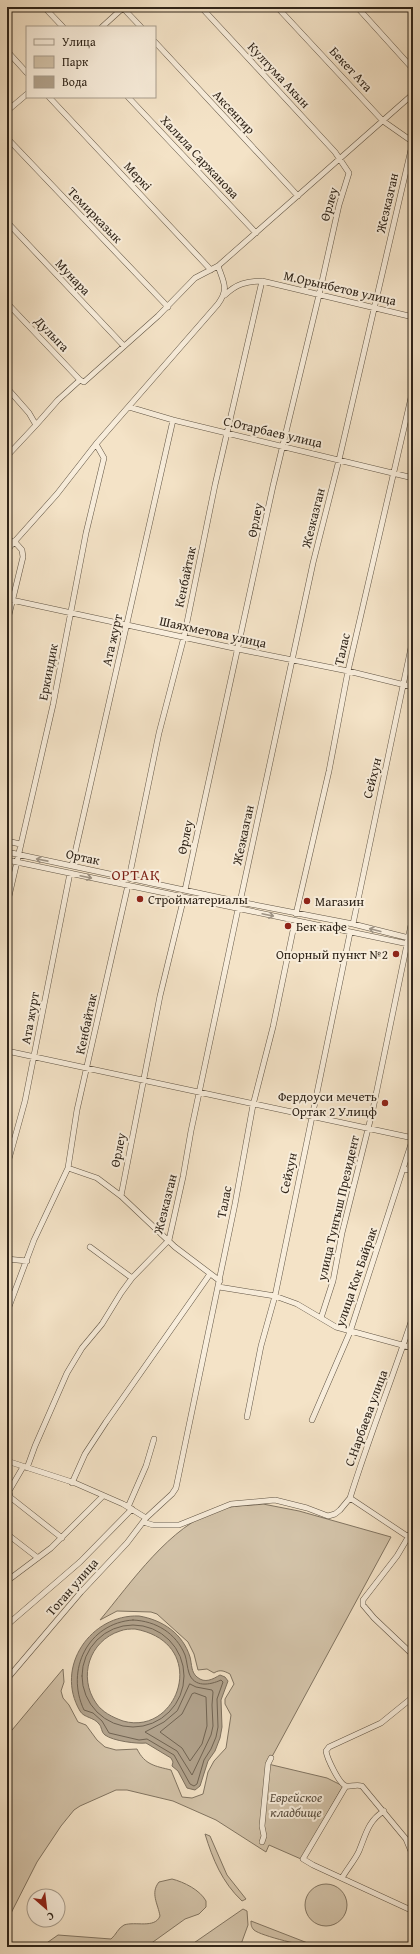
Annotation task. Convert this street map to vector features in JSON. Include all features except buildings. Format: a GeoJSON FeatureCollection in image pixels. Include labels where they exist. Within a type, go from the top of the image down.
{"type":"FeatureCollection","features":[{"type":"Feature","properties":{"kind":"street"},"geometry":{"type":"LineString","coordinates":[[44,7],[62,26]]}},
{"type":"Feature","properties":{"kind":"street"},"geometry":{"type":"LineString","coordinates":[[103,26],[123,7],[140,26]]}},
{"type":"Feature","properties":{"kind":"street","name":"Култума Акын"},"geometry":{"type":"LineString","coordinates":[[201,7],[335,152],[339,160]]}},
{"type":"Feature","properties":{"kind":"street","name":"Бекет Ата"},"geometry":{"type":"LineString","coordinates":[[277,7],[383,121],[413,142]]}},
{"type":"Feature","properties":{"kind":"street"},"geometry":{"type":"LineString","coordinates":[[357,7],[413,69]]}},
{"type":"Feature","properties":{"kind":"street","name":"Аксенгир"},"geometry":{"type":"LineString","coordinates":[[156,43],[298,196]]}},
{"type":"Feature","properties":{"kind":"street"},"geometry":{"type":"LineString","coordinates":[[7,51],[26,72]]}},
{"type":"Feature","properties":{"kind":"street"},"geometry":{"type":"LineString","coordinates":[[7,456],[58,400],[80,380],[84,382],[168,306],[195,278],[218,266],[413,94]]}},
{"type":"Feature","properties":{"kind":"street"},"geometry":{"type":"LineString","coordinates":[[7,112],[26,95]]}},
{"type":"Feature","properties":{"kind":"street","name":"Меркі"},"geometry":{"type":"LineString","coordinates":[[50,98],[211,270]]}},
{"type":"Feature","properties":{"kind":"street","name":"Халила Саржанова"},"geometry":{"type":"LineString","coordinates":[[129,98],[256,233]]}},
{"type":"Feature","properties":{"kind":"street","name":"Темирказык"},"geometry":{"type":"LineString","coordinates":[[7,138],[168,306]]}},
{"type":"Feature","properties":{"kind":"street","name":"Жезказган"},"geometry":{"type":"LineString","coordinates":[[240,902],[313,563],[340,460],[413,142]]}},
{"type":"Feature","properties":{"kind":"street","name":"Өрлеу"},"geometry":{"type":"LineString","coordinates":[[185,890],[338,205],[349,177],[349,173],[339,160]]}},
{"type":"Feature","properties":{"kind":"street","name":"Мунара"},"geometry":{"type":"LineString","coordinates":[[7,222],[124,346]]}},
{"type":"Feature","properties":{"kind":"street"},"geometry":{"type":"LineString","coordinates":[[218,266],[226,288],[225,295]]}},
{"type":"Feature","properties":{"kind":"street","name":"М.Орынбетов улица"},"geometry":{"type":"LineString","coordinates":[[7,550],[57,494],[96,444],[231,289],[244,282],[262,281],[413,317]]}},
{"type":"Feature","properties":{"kind":"street","name":"Кенбайтак"},"geometry":{"type":"LineString","coordinates":[[129,878],[159,733],[184,637],[227,433],[262,281]]}},
{"type":"Feature","properties":{"kind":"street","name":"Дулыга"},"geometry":{"type":"LineString","coordinates":[[7,303],[80,380]]}},
{"type":"Feature","properties":{"kind":"street"},"geometry":{"type":"LineString","coordinates":[[7,388],[29,412],[36,425]]}},
{"type":"Feature","properties":{"kind":"street","name":"Талас"},"geometry":{"type":"LineString","coordinates":[[296,914],[329,771],[348,671],[395,473],[413,389]]}},
{"type":"Feature","properties":{"kind":"street","name":"С.Отарбаев улица"},"geometry":{"type":"LineString","coordinates":[[129,406],[173,420],[413,478]]}},
{"type":"Feature","properties":{"kind":"street","name":"Ата журт"},"geometry":{"type":"LineString","coordinates":[[72,866],[173,420]]}},
{"type":"Feature","properties":{"kind":"street","name":"Еркиндик"},"geometry":{"type":"LineString","coordinates":[[7,905],[17,855],[53,705],[86,533],[104,458],[96,444]]}},
{"type":"Feature","properties":{"kind":"street"},"geometry":{"type":"LineString","coordinates":[[7,623],[10,600],[23,558],[22,550],[14,541]]}},
{"type":"Feature","properties":{"kind":"street","name":"Шаяхметова улица"},"geometry":{"type":"LineString","coordinates":[[10,600],[293,661],[348,671],[413,687]]}},
{"type":"Feature","properties":{"kind":"street","name":"Сейхун"},"geometry":{"type":"LineString","coordinates":[[352,924],[374,818],[392,745],[413,638]]}},
{"type":"Feature","properties":{"kind":"street"},"geometry":{"type":"LineString","coordinates":[[7,841],[20,844]]}},
{"type":"Feature","properties":{"kind":"street","name":"Ортак"},"geometry":{"type":"LineString","coordinates":[[7,852],[296,914],[352,924],[410,939]]}},
{"type":"Feature","properties":{"kind":"street","name":"Ортак"},"geometry":{"type":"LineString","coordinates":[[7,860],[413,946]]}},
{"type":"Feature","properties":{"kind":"street","name":"Ата журт"},"geometry":{"type":"LineString","coordinates":[[7,1166],[35,1057],[51,964],[70,873]]}},
{"type":"Feature","properties":{"kind":"street","name":"Кенбайтак"},"geometry":{"type":"LineString","coordinates":[[7,1312],[34,1240],[68,1168],[78,1110],[128,885]]}},
{"type":"Feature","properties":{"kind":"street","name":"Өрлеу"},"geometry":{"type":"LineString","coordinates":[[120,1196],[160,996],[184,897]]}},
{"type":"Feature","properties":{"kind":"street","name":"Жезказган"},"geometry":{"type":"LineString","coordinates":[[8,1492],[25,1467],[68,1373],[82,1348],[102,1324],[132,1278],[169,1240],[238,909]]}},
{"type":"Feature","properties":{"kind":"street","name":"улица Тунгыш Президент"},"geometry":{"type":"LineString","coordinates":[[321,1318],[333,1281],[388,1038],[406,944],[410,939],[413,915]]}},
{"type":"Feature","properties":{"kind":"street","name":"Талас"},"geometry":{"type":"LineString","coordinates":[[176,1488],[219,1284],[253,1105],[273,1027],[295,921]]}},
{"type":"Feature","properties":{"kind":"street","name":"Сейхун"},"geometry":{"type":"LineString","coordinates":[[247,1417],[261,1346],[275,1296],[350,933]]}},
{"type":"Feature","properties":{"kind":"street"},"geometry":{"type":"LineString","coordinates":[[7,1051],[87,1069],[144,1079],[311,1118],[413,1138]]}},
{"type":"Feature","properties":{"kind":"street","name":"улица Кок Байрак"},"geometry":{"type":"LineString","coordinates":[[312,1420],[350,1332],[413,1138]]}},
{"type":"Feature","properties":{"kind":"street"},"geometry":{"type":"LineString","coordinates":[[68,1168],[97,1178],[120,1196],[146,1222],[169,1240],[175,1247],[210,1274],[219,1284],[275,1296],[297,1304],[336,1327],[413,1348]]}},
{"type":"Feature","properties":{"kind":"street"},"geometry":{"type":"LineString","coordinates":[[404,1169],[413,1172]]}},
{"type":"Feature","properties":{"kind":"street"},"geometry":{"type":"LineString","coordinates":[[90,1247],[132,1278]]}},
{"type":"Feature","properties":{"kind":"street"},"geometry":{"type":"LineString","coordinates":[[7,1259],[27,1261]]}},
{"type":"Feature","properties":{"kind":"street"},"geometry":{"type":"LineString","coordinates":[[72,1483],[85,1454],[106,1422],[210,1274]]}},
{"type":"Feature","properties":{"kind":"street","name":"С.Нарбаева улица"},"geometry":{"type":"LineString","coordinates":[[350,1498],[375,1420],[404,1346],[413,1316]]}},
{"type":"Feature","properties":{"kind":"street"},"geometry":{"type":"LineString","coordinates":[[130,1508],[146,1466],[154,1439]]}},
{"type":"Feature","properties":{"kind":"street"},"geometry":{"type":"LineString","coordinates":[[7,1461],[72,1483],[103,1496],[130,1508],[153,1525],[179,1525],[231,1504],[275,1500],[307,1508],[328,1516],[335,1514],[340,1510],[350,1498],[411,1538]]}},
{"type":"Feature","properties":{"kind":"street","name":"Тоган улица"},"geometry":{"type":"LineString","coordinates":[[7,1679],[145,1520],[176,1488]]}},
{"type":"Feature","properties":{"kind":"street"},"geometry":{"type":"LineString","coordinates":[[8,1492],[10,1497],[62,1538]]}},
{"type":"Feature","properties":{"kind":"street"},"geometry":{"type":"LineString","coordinates":[[7,1581],[62,1538],[103,1496]]}},
{"type":"Feature","properties":{"kind":"street","name":"Тоган улица"},"geometry":{"type":"LineString","coordinates":[[7,1625],[80,1562],[130,1508]]}},
{"type":"Feature","properties":{"kind":"street"},"geometry":{"type":"LineString","coordinates":[[413,1529],[411,1538],[363,1600],[363,1605],[366,1610],[413,1656]]}},
{"type":"Feature","properties":{"kind":"street"},"geometry":{"type":"LineString","coordinates":[[7,1534],[38,1558]]}},
{"type":"Feature","properties":{"kind":"street"},"geometry":{"type":"LineString","coordinates":[[413,1696],[381,1723],[329,1747],[326,1751],[332,1768],[342,1784],[346,1786],[362,1786],[406,1839],[413,1856]]}},
{"type":"Feature","properties":{"kind":"street"},"geometry":{"type":"LineString","coordinates":[[262,1842],[264,1836],[262,1826],[268,1764],[272,1758]]}},
{"type":"Feature","properties":{"kind":"street"},"geometry":{"type":"LineString","coordinates":[[346,1786],[303,1859],[413,1911]]}},
{"type":"Feature","properties":{"kind":"street"},"geometry":{"type":"LineString","coordinates":[[342,1878],[359,1852],[369,1824],[384,1811]]}},
{"type":"Feature","properties":{"kind":"green space","name":"Еврейское кладбище"},"geometry":{"type":"Polygon","coordinates":[[[263,1504],[299,1511],[391,1537],[268,1764],[327,1778],[343,1786],[301,1859],[269,1845],[266,1852],[216,1820],[173,1801],[127,1790],[116,1790],[80,1806],[74,1810],[61,1826],[37,1862],[8,1919],[9,1947],[7,1947],[7,1736],[63,1669],[64,1682],[61,1691],[63,1698],[69,1705],[78,1722],[86,1725],[97,1740],[105,1747],[116,1750],[137,1749],[147,1762],[155,1766],[171,1770],[182,1797],[192,1798],[203,1794],[208,1772],[214,1761],[226,1748],[231,1715],[225,1704],[225,1699],[234,1684],[230,1674],[222,1671],[214,1673],[207,1669],[198,1670],[194,1654],[188,1642],[157,1614],[151,1612],[117,1611],[100,1620],[138,1573],[184,1528],[200,1518],[223,1508],[263,1504]]]}},
{"type":"Feature","properties":{"kind":"green space"},"geometry":{"type":"Polygon","coordinates":[[[205,1834],[210,1836],[227,1875],[246,1899],[242,1901],[229,1886],[215,1862],[205,1834]]]}},
{"type":"Feature","properties":{"kind":"green space"},"geometry":{"type":"Polygon","coordinates":[[[172,1879],[186,1884],[200,1893],[206,1901],[206,1907],[199,1914],[185,1919],[146,1947],[41,1947],[58,1935],[111,1939],[124,1925],[149,1924],[154,1922],[160,1916],[155,1899],[156,1886],[159,1882],[172,1879]]]}},
{"type":"Feature","properties":{"kind":"green space"},"geometry":{"type":"Polygon","coordinates":[[[322,1884],[330,1884],[341,1890],[347,1901],[347,1909],[341,1920],[330,1926],[322,1926],[311,1920],[305,1909],[305,1901],[311,1890],[322,1884]]]}},
{"type":"Feature","properties":{"kind":"green space"},"geometry":{"type":"Polygon","coordinates":[[[243,1909],[247,1911],[248,1925],[240,1947],[188,1947],[243,1909]]]}},
{"type":"Feature","properties":{"kind":"green space"},"geometry":{"type":"Polygon","coordinates":[[[251,1921],[318,1947],[284,1941],[265,1935],[252,1928],[251,1921]]]}},
{"type":"Feature","properties":{"kind":"water"},"geometry":{"type":"Polygon","coordinates":[[[139,1616],[148,1618],[171,1629],[187,1649],[193,1671],[197,1677],[206,1680],[220,1675],[225,1677],[228,1681],[221,1700],[222,1727],[220,1738],[215,1751],[208,1761],[200,1786],[195,1790],[187,1788],[178,1771],[172,1766],[173,1762],[171,1758],[146,1743],[125,1742],[109,1737],[104,1734],[97,1722],[80,1711],[73,1694],[72,1677],[75,1661],[82,1646],[92,1634],[106,1624],[122,1618],[139,1616]],[[135,1629],[124,1630],[109,1636],[94,1651],[88,1671],[88,1682],[96,1703],[104,1712],[123,1721],[143,1722],[159,1715],[171,1703],[178,1686],[179,1668],[173,1652],[159,1638],[135,1629]]]}},
{"type":"Feature","properties":{"kind":"place","name":"Стройматериалы"},"geometry":{"type":"Point","coordinates":[140,899]}},
{"type":"Feature","properties":{"kind":"place","name":"Магазин"},"geometry":{"type":"Point","coordinates":[307,901]}},
{"type":"Feature","properties":{"kind":"place","name":"Бек кафе"},"geometry":{"type":"Point","coordinates":[288,926]}},
{"type":"Feature","properties":{"kind":"place","name":"Опорный пункт №2"},"geometry":{"type":"Point","coordinates":[396,954]}},
{"type":"Feature","properties":{"kind":"place","name":"Фердоуси мечеть Ортак 2 Улицф"},"geometry":{"type":"Point","coordinates":[385,1103]}},
{"type":"Feature","properties":{"kind":"district","name":"ОРТАҚ"},"geometry":{"type":"Point","coordinates":[136,874]}}]}
